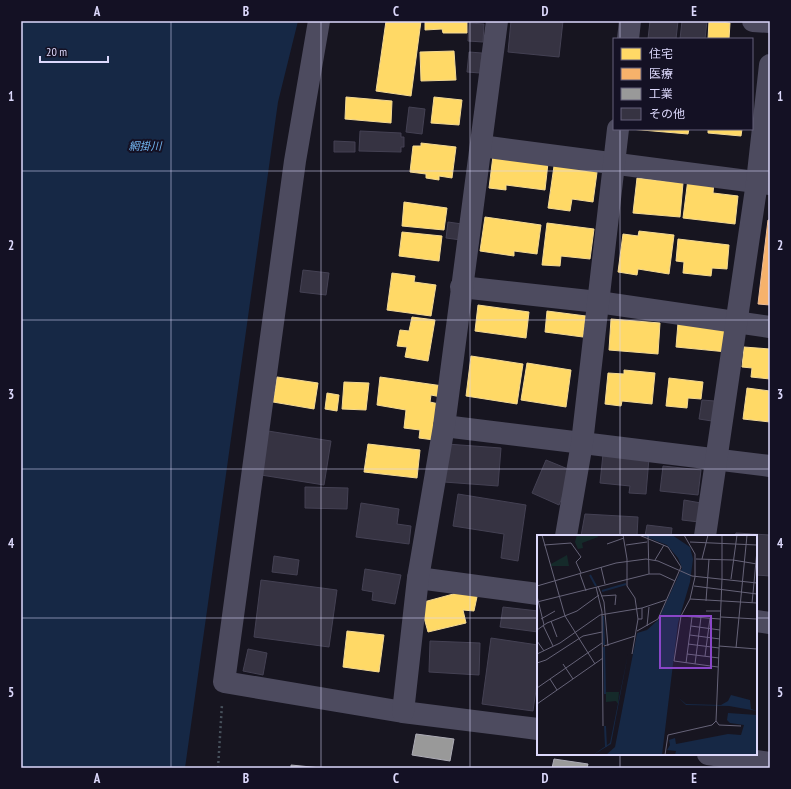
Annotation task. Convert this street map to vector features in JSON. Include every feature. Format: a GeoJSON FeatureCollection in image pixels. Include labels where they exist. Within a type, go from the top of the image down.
{"type":"FeatureCollection","features":[{"type":"Feature","properties":{"kind":"street"},"geometry":{"type":"LineString","coordinates":[[319,21],[295,161],[224,682],[403,712],[537,729]]}},
{"type":"Feature","properties":{"kind":"street"},"geometry":{"type":"LineString","coordinates":[[403,712],[418,578],[444,426],[497,21]]}},
{"type":"Feature","properties":{"kind":"street"},"geometry":{"type":"LineString","coordinates":[[628,38],[630,21]]}},
{"type":"Feature","properties":{"kind":"street"},"geometry":{"type":"LineString","coordinates":[[753,21],[770,22]]}},
{"type":"Feature","properties":{"kind":"street"},"geometry":{"type":"LineString","coordinates":[[705,535],[736,322],[764,183],[770,65]]}},
{"type":"Feature","properties":{"kind":"street"},"geometry":{"type":"LineString","coordinates":[[566,535],[582,443],[618,130]]}},
{"type":"Feature","properties":{"kind":"street"},"geometry":{"type":"LineString","coordinates":[[481,146],[764,183]]}},
{"type":"Feature","properties":{"kind":"street"},"geometry":{"type":"LineString","coordinates":[[461,287],[598,302],[770,327]]}},
{"type":"Feature","properties":{"kind":"street"},"geometry":{"type":"LineString","coordinates":[[444,426],[770,466]]}},
{"type":"Feature","properties":{"kind":"street"},"geometry":{"type":"LineString","coordinates":[[418,578],[537,594]]}},
{"type":"Feature","properties":{"kind":"street"},"geometry":{"type":"LineString","coordinates":[[757,621],[770,623]]}},
{"type":"Feature","properties":{"kind":"street"},"geometry":{"type":"LineString","coordinates":[[715,755],[770,763]]}},
{"type":"Feature","properties":{"kind":"path"},"geometry":{"type":"LineString","coordinates":[[218,768],[224,682]]}},
{"type":"Feature","properties":{"kind":"water","name":"網掛川"},"geometry":{"type":"Polygon","coordinates":[[[21,21],[298,21],[278,102],[185,768],[21,768],[21,21]]]}},
{"type":"Feature","properties":{"kind":"building: 住宅"},"geometry":{"type":"Polygon","coordinates":[[[386,21],[421,21],[411,96],[376,91],[386,21]]]}},
{"type":"Feature","properties":{"kind":"building: 住宅"},"geometry":{"type":"Polygon","coordinates":[[[425,21],[467,21],[467,33],[443,33],[442,29],[425,30],[425,21]]]}},
{"type":"Feature","properties":{"kind":"building: 住宅"},"geometry":{"type":"Polygon","coordinates":[[[709,21],[730,23],[729,38],[708,38],[709,21]]]}},
{"type":"Feature","properties":{"kind":"building: 住宅"},"geometry":{"type":"Polygon","coordinates":[[[454,51],[456,80],[421,81],[420,52],[454,51]]]}},
{"type":"Feature","properties":{"kind":"building: 住宅"},"geometry":{"type":"Polygon","coordinates":[[[346,97],[392,101],[391,123],[345,119],[346,97]]]}},
{"type":"Feature","properties":{"kind":"building: 住宅"},"geometry":{"type":"Polygon","coordinates":[[[434,97],[462,100],[459,125],[431,123],[434,97]]]}},
{"type":"Feature","properties":{"kind":"building: 住宅"},"geometry":{"type":"Polygon","coordinates":[[[642,130],[689,130],[688,134],[642,130]]]}},
{"type":"Feature","properties":{"kind":"building: 住宅"},"geometry":{"type":"Polygon","coordinates":[[[708,130],[742,130],[741,136],[708,133],[708,130]]]}},
{"type":"Feature","properties":{"kind":"building: 住宅"},"geometry":{"type":"Polygon","coordinates":[[[421,143],[456,147],[452,178],[439,176],[439,180],[426,178],[426,174],[410,172],[413,146],[421,146],[421,143]]]}},
{"type":"Feature","properties":{"kind":"building: 住宅"},"geometry":{"type":"Polygon","coordinates":[[[493,156],[548,163],[545,190],[506,185],[506,190],[489,188],[493,156]]]}},
{"type":"Feature","properties":{"kind":"building: 住宅"},"geometry":{"type":"Polygon","coordinates":[[[555,159],[598,165],[593,202],[572,199],[570,211],[548,208],[555,159]]]}},
{"type":"Feature","properties":{"kind":"building: 住宅"},"geometry":{"type":"Polygon","coordinates":[[[637,178],[683,183],[680,217],[633,213],[637,178]]]}},
{"type":"Feature","properties":{"kind":"building: 住宅"},"geometry":{"type":"Polygon","coordinates":[[[688,179],[714,182],[713,193],[738,196],[735,224],[683,218],[688,179]]]}},
{"type":"Feature","properties":{"kind":"building: 住宅"},"geometry":{"type":"Polygon","coordinates":[[[404,202],[447,208],[444,230],[402,226],[404,202]]]}},
{"type":"Feature","properties":{"kind":"building: 住宅"},"geometry":{"type":"Polygon","coordinates":[[[485,217],[541,225],[537,254],[514,251],[514,256],[480,251],[485,217]]]}},
{"type":"Feature","properties":{"kind":"building: 住宅"},"geometry":{"type":"Polygon","coordinates":[[[547,223],[594,229],[590,259],[561,256],[560,266],[542,265],[547,223]]]}},
{"type":"Feature","properties":{"kind":"building: 住宅"},"geometry":{"type":"Polygon","coordinates":[[[639,231],[674,235],[669,274],[638,269],[637,275],[618,272],[623,234],[638,236],[639,231]]]}},
{"type":"Feature","properties":{"kind":"building: 住宅"},"geometry":{"type":"Polygon","coordinates":[[[402,232],[442,236],[439,261],[399,256],[402,232]]]}},
{"type":"Feature","properties":{"kind":"building: 住宅"},"geometry":{"type":"Polygon","coordinates":[[[678,239],[729,245],[727,269],[712,268],[711,276],[683,273],[684,262],[676,261],[678,239]]]}},
{"type":"Feature","properties":{"kind":"building: 住宅"},"geometry":{"type":"Polygon","coordinates":[[[392,273],[415,276],[414,282],[436,285],[431,316],[387,310],[392,273]]]}},
{"type":"Feature","properties":{"kind":"building: 住宅"},"geometry":{"type":"Polygon","coordinates":[[[478,305],[529,312],[526,338],[475,331],[478,305]]]}},
{"type":"Feature","properties":{"kind":"building: 住宅"},"geometry":{"type":"Polygon","coordinates":[[[547,311],[586,316],[583,337],[545,332],[547,311]]]}},
{"type":"Feature","properties":{"kind":"building: 住宅"},"geometry":{"type":"Polygon","coordinates":[[[412,317],[435,320],[428,361],[405,357],[407,347],[397,346],[400,330],[409,331],[412,317]]]}},
{"type":"Feature","properties":{"kind":"building: 住宅"},"geometry":{"type":"Polygon","coordinates":[[[611,319],[660,323],[658,354],[609,350],[611,319]]]}},
{"type":"Feature","properties":{"kind":"building: 住宅"},"geometry":{"type":"Polygon","coordinates":[[[678,323],[729,325],[727,352],[676,347],[678,323]]]}},
{"type":"Feature","properties":{"kind":"building: 住宅"},"geometry":{"type":"Polygon","coordinates":[[[744,347],[770,349],[770,379],[751,377],[752,368],[742,367],[744,347]]]}},
{"type":"Feature","properties":{"kind":"building: 住宅"},"geometry":{"type":"Polygon","coordinates":[[[471,356],[523,364],[517,404],[466,396],[471,356]]]}},
{"type":"Feature","properties":{"kind":"building: 住宅"},"geometry":{"type":"Polygon","coordinates":[[[527,363],[571,370],[566,407],[521,400],[527,363]]]}},
{"type":"Feature","properties":{"kind":"building: 住宅"},"geometry":{"type":"Polygon","coordinates":[[[624,370],[655,373],[652,404],[622,401],[621,406],[605,404],[608,373],[624,374],[624,370]]]}},
{"type":"Feature","properties":{"kind":"building: 住宅"},"geometry":{"type":"Polygon","coordinates":[[[277,377],[318,383],[314,409],[273,402],[277,377]]]}},
{"type":"Feature","properties":{"kind":"building: 住宅"},"geometry":{"type":"Polygon","coordinates":[[[380,377],[443,386],[441,397],[431,395],[430,402],[439,404],[434,440],[419,438],[420,430],[404,428],[406,410],[377,405],[380,377]]]}},
{"type":"Feature","properties":{"kind":"building: 住宅"},"geometry":{"type":"Polygon","coordinates":[[[669,378],[703,382],[701,399],[688,398],[687,408],[666,406],[669,378]]]}},
{"type":"Feature","properties":{"kind":"building: 住宅"},"geometry":{"type":"Polygon","coordinates":[[[344,382],[369,383],[366,410],[342,409],[344,382]]]}},
{"type":"Feature","properties":{"kind":"building: 住宅"},"geometry":{"type":"Polygon","coordinates":[[[747,388],[770,391],[770,422],[743,419],[747,388]]]}},
{"type":"Feature","properties":{"kind":"building: 住宅"},"geometry":{"type":"Polygon","coordinates":[[[327,393],[339,395],[337,411],[325,409],[327,393]]]}},
{"type":"Feature","properties":{"kind":"building: 住宅"},"geometry":{"type":"Polygon","coordinates":[[[368,444],[420,450],[417,478],[364,472],[368,444]]]}},
{"type":"Feature","properties":{"kind":"building: 住宅"},"geometry":{"type":"Polygon","coordinates":[[[478,592],[474,611],[463,610],[466,623],[428,632],[420,603],[457,593],[478,592]]]}},
{"type":"Feature","properties":{"kind":"building: 住宅"},"geometry":{"type":"Polygon","coordinates":[[[347,631],[384,635],[379,672],[343,667],[347,631]]]}},
{"type":"Feature","properties":{"kind":"building: 医療"},"geometry":{"type":"Polygon","coordinates":[[[768,220],[770,220],[770,305],[758,304],[768,220]]]}},
{"type":"Feature","properties":{"kind":"building: 工業"},"geometry":{"type":"Polygon","coordinates":[[[416,734],[454,739],[450,761],[412,755],[416,734]]]}},
{"type":"Feature","properties":{"kind":"building: 工業"},"geometry":{"type":"Polygon","coordinates":[[[554,759],[588,764],[587,768],[552,768],[554,759]]]}},
{"type":"Feature","properties":{"kind":"building: 工業"},"geometry":{"type":"Polygon","coordinates":[[[291,765],[321,768],[291,768],[291,765]]]}},
{"type":"Feature","properties":{"kind":"building: その他"},"geometry":{"type":"Polygon","coordinates":[[[511,21],[563,21],[559,57],[508,52],[511,21]]]}},
{"type":"Feature","properties":{"kind":"building: その他"},"geometry":{"type":"Polygon","coordinates":[[[650,21],[678,21],[676,38],[648,38],[650,21]]]}},
{"type":"Feature","properties":{"kind":"building: その他"},"geometry":{"type":"Polygon","coordinates":[[[682,21],[707,21],[705,38],[680,38],[682,21]]]}},
{"type":"Feature","properties":{"kind":"building: その他"},"geometry":{"type":"Polygon","coordinates":[[[469,23],[484,24],[483,42],[468,41],[469,23]]]}},
{"type":"Feature","properties":{"kind":"building: その他"},"geometry":{"type":"Polygon","coordinates":[[[469,52],[482,53],[480,73],[467,72],[469,52]]]}},
{"type":"Feature","properties":{"kind":"building: その他"},"geometry":{"type":"Polygon","coordinates":[[[409,107],[425,109],[422,134],[406,132],[409,107]]]}},
{"type":"Feature","properties":{"kind":"building: その他"},"geometry":{"type":"Polygon","coordinates":[[[360,131],[401,133],[401,137],[404,137],[404,147],[401,147],[401,152],[359,151],[360,131]]]}},
{"type":"Feature","properties":{"kind":"building: その他"},"geometry":{"type":"Polygon","coordinates":[[[334,141],[355,142],[355,152],[334,152],[334,141]]]}},
{"type":"Feature","properties":{"kind":"building: その他"},"geometry":{"type":"Polygon","coordinates":[[[448,222],[462,224],[461,240],[446,238],[448,222]]]}},
{"type":"Feature","properties":{"kind":"building: その他"},"geometry":{"type":"Polygon","coordinates":[[[303,270],[329,273],[326,295],[300,292],[303,270]]]}},
{"type":"Feature","properties":{"kind":"building: その他"},"geometry":{"type":"Polygon","coordinates":[[[702,400],[715,401],[712,421],[699,419],[702,400]]]}},
{"type":"Feature","properties":{"kind":"building: その他"},"geometry":{"type":"Polygon","coordinates":[[[268,431],[331,441],[324,485],[261,475],[268,431]]]}},
{"type":"Feature","properties":{"kind":"building: その他"},"geometry":{"type":"Polygon","coordinates":[[[447,444],[501,448],[498,486],[444,482],[447,444]]]}},
{"type":"Feature","properties":{"kind":"building: その他"},"geometry":{"type":"Polygon","coordinates":[[[603,454],[649,458],[646,494],[629,493],[630,486],[600,483],[603,454]]]}},
{"type":"Feature","properties":{"kind":"building: その他"},"geometry":{"type":"Polygon","coordinates":[[[546,460],[573,471],[559,505],[532,493],[546,460]]]}},
{"type":"Feature","properties":{"kind":"building: その他"},"geometry":{"type":"Polygon","coordinates":[[[663,466],[701,470],[698,495],[660,491],[663,466]]]}},
{"type":"Feature","properties":{"kind":"building: その他"},"geometry":{"type":"Polygon","coordinates":[[[305,487],[348,488],[347,509],[305,508],[305,487]]]}},
{"type":"Feature","properties":{"kind":"building: その他"},"geometry":{"type":"Polygon","coordinates":[[[458,494],[526,505],[518,561],[501,558],[504,534],[453,526],[458,494]]]}},
{"type":"Feature","properties":{"kind":"building: その他"},"geometry":{"type":"Polygon","coordinates":[[[684,500],[701,503],[699,522],[682,520],[684,500]]]}},
{"type":"Feature","properties":{"kind":"building: その他"},"geometry":{"type":"Polygon","coordinates":[[[361,503],[399,509],[397,524],[411,526],[409,544],[356,537],[361,503]]]}},
{"type":"Feature","properties":{"kind":"building: その他"},"geometry":{"type":"Polygon","coordinates":[[[585,514],[638,517],[637,535],[581,535],[585,514]]]}},
{"type":"Feature","properties":{"kind":"building: その他"},"geometry":{"type":"Polygon","coordinates":[[[647,525],[672,528],[671,535],[645,535],[647,525]]]}},
{"type":"Feature","properties":{"kind":"building: その他"},"geometry":{"type":"Polygon","coordinates":[[[736,533],[770,535],[770,576],[757,575],[757,535],[735,535],[736,533]]]}},
{"type":"Feature","properties":{"kind":"building: その他"},"geometry":{"type":"Polygon","coordinates":[[[274,556],[299,560],[297,575],[272,572],[274,556]]]}},
{"type":"Feature","properties":{"kind":"building: その他"},"geometry":{"type":"Polygon","coordinates":[[[365,569],[401,575],[395,604],[372,600],[373,592],[362,590],[365,569]]]}},
{"type":"Feature","properties":{"kind":"building: その他"},"geometry":{"type":"Polygon","coordinates":[[[261,580],[337,590],[329,647],[254,637],[261,580]]]}},
{"type":"Feature","properties":{"kind":"building: その他"},"geometry":{"type":"Polygon","coordinates":[[[503,607],[537,611],[537,632],[500,627],[503,607]]]}},
{"type":"Feature","properties":{"kind":"building: その他"},"geometry":{"type":"Polygon","coordinates":[[[491,638],[537,645],[537,683],[533,711],[482,704],[491,638]]]}},
{"type":"Feature","properties":{"kind":"building: その他"},"geometry":{"type":"Polygon","coordinates":[[[430,641],[480,643],[479,675],[429,672],[430,641]]]}},
{"type":"Feature","properties":{"kind":"building: その他"},"geometry":{"type":"Polygon","coordinates":[[[248,649],[267,653],[263,675],[243,671],[248,649]]]}}]}
